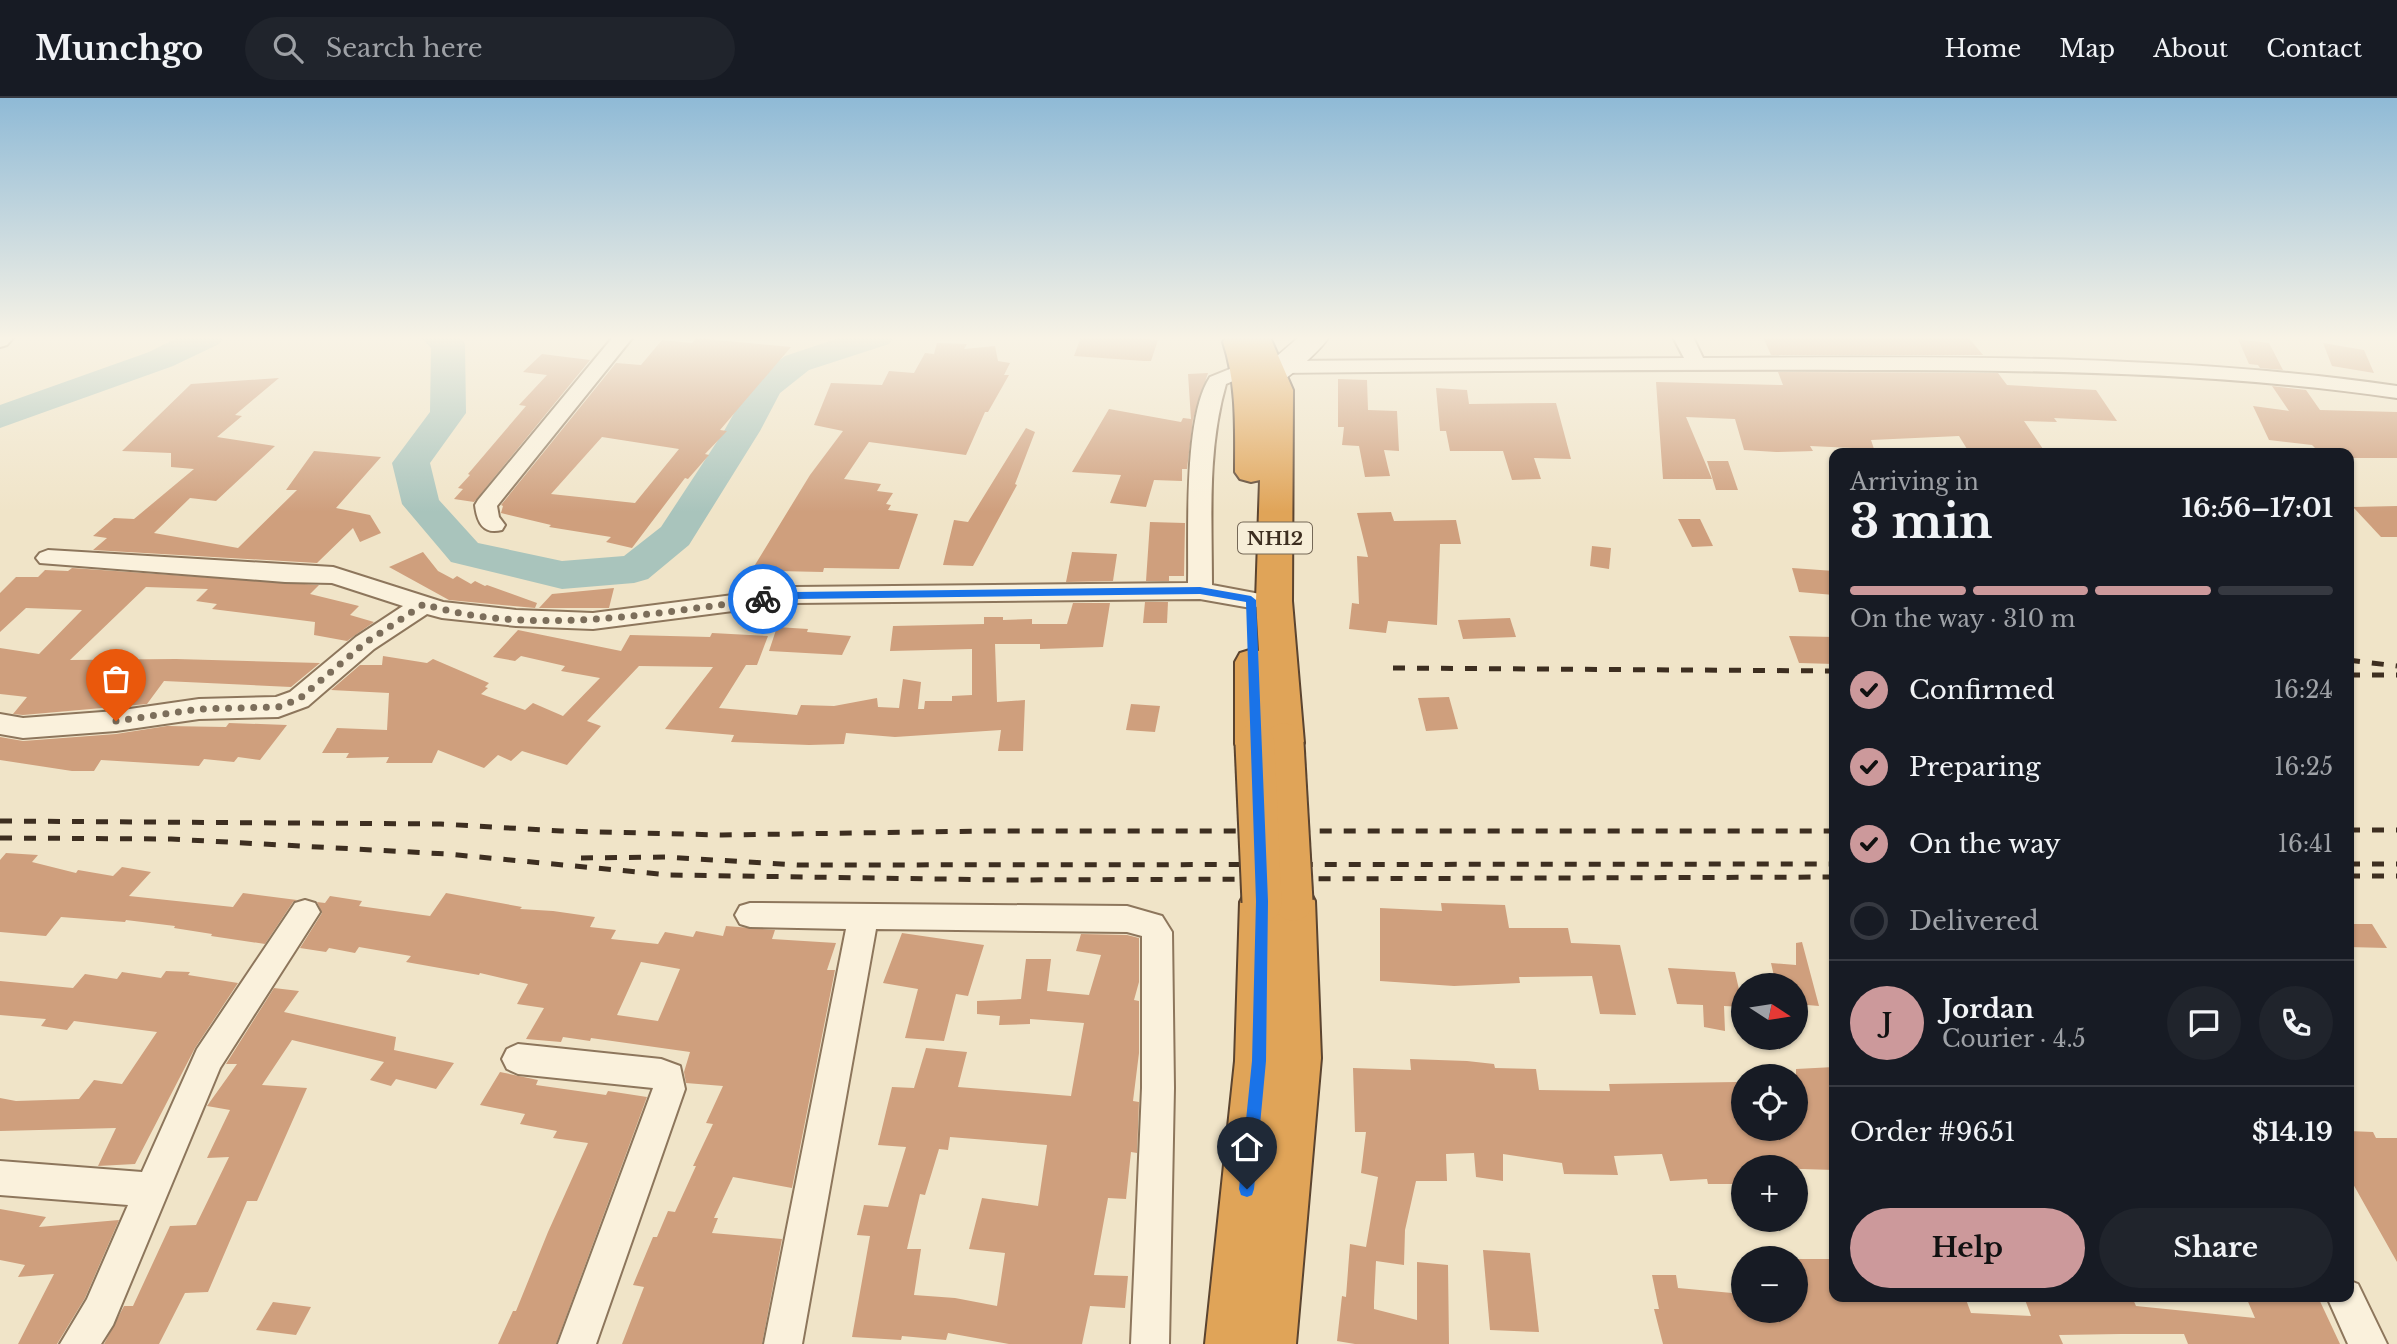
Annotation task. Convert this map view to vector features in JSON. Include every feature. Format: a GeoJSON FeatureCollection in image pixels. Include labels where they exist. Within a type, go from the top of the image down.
{"type":"FeatureCollection","features":[{"type":"Feature","properties":{"kind":"highway","name":"NH12"},"geometry":{"type":"LineString","coordinates":[[1257,395],[1251,600],[1270,743]]}},
{"type":"Feature","properties":{"kind":"highway","name":"NH12"},"geometry":{"type":"LineString","coordinates":[[1269,1344],[1297,1058],[1278,901],[1270,743],[1278,395]]}},
{"type":"Feature","properties":{"kind":"highway","name":"NH12"},"geometry":{"type":"LineString","coordinates":[[1231,1344],[1278,901]]}},
{"type":"Feature","properties":{"kind":"street"},"geometry":{"type":"LineString","coordinates":[[494,525],[488,519],[486,505],[576,395]]}},
{"type":"Feature","properties":{"kind":"street"},"geometry":{"type":"LineString","coordinates":[[1200,591],[1202,475],[1212,395]]}},
{"type":"Feature","properties":{"kind":"street"},"geometry":{"type":"LineString","coordinates":[[48,558],[333,575],[442,610],[506,617],[593,621],[794,595],[1200,591],[1251,600]]}},
{"type":"Feature","properties":{"kind":"street"},"geometry":{"type":"LineString","coordinates":[[0,724],[23,728],[116,721],[199,709],[278,707],[299,699],[365,643],[424,604]]}},
{"type":"Feature","properties":{"kind":"street"},"geometry":{"type":"LineString","coordinates":[[79,1344],[100,1312],[208,1059],[305,912]]}},
{"type":"Feature","properties":{"kind":"street"},"geometry":{"type":"LineString","coordinates":[[750,915],[1127,919],[1151,925],[1157,932],[1158,1088],[1150,1344]]}},
{"type":"Feature","properties":{"kind":"street"},"geometry":{"type":"LineString","coordinates":[[783,1344],[863,916]]}},
{"type":"Feature","properties":{"kind":"street"},"geometry":{"type":"LineString","coordinates":[[518,1059],[661,1074],[668,1077],[669,1089],[577,1344]]}},
{"type":"Feature","properties":{"kind":"street"},"geometry":{"type":"LineString","coordinates":[[0,1178],[152,1190]]}},
{"type":"Feature","properties":{"kind":"street"},"geometry":{"type":"LineString","coordinates":[[2347,1302],[2368,1344]]}},
{"type":"Feature","properties":{"kind":"building"},"geometry":{"type":"Polygon","coordinates":[[[180,395],[259,395],[235,415],[242,416],[217,437],[275,446],[216,501],[190,498],[154,533],[238,548],[297,490],[286,490],[314,451],[381,457],[336,508],[370,515],[381,533],[360,542],[353,528],[317,563],[93,550],[107,538],[93,536],[114,518],[134,519],[194,469],[171,467],[171,453],[122,451],[180,395]]]}},
{"type":"Feature","properties":{"kind":"building"},"geometry":{"type":"Polygon","coordinates":[[[528,395],[561,395],[474,502],[454,499],[463,489],[458,488],[470,475],[468,474],[526,406],[519,405],[528,395]]]}},
{"type":"Feature","properties":{"kind":"building"},"geometry":{"type":"Polygon","coordinates":[[[590,395],[750,395],[720,430],[727,431],[705,454],[709,455],[688,479],[685,478],[632,548],[606,542],[611,537],[549,527],[551,525],[501,513],[501,505],[590,395]],[[602,437],[551,494],[635,503],[679,449],[602,437]]]}},
{"type":"Feature","properties":{"kind":"building"},"geometry":{"type":"Polygon","coordinates":[[[826,395],[998,395],[988,412],[985,412],[966,455],[869,442],[844,479],[881,484],[877,491],[893,493],[886,504],[891,505],[888,510],[918,514],[899,569],[824,568],[823,572],[777,571],[774,579],[750,573],[810,475],[843,431],[814,425],[826,395]]]}},
{"type":"Feature","properties":{"kind":"building"},"geometry":{"type":"Polygon","coordinates":[[[1189,395],[1201,395],[1193,419],[1187,469],[1182,469],[1182,481],[1154,480],[1146,507],[1110,503],[1121,475],[1072,472],[1109,409],[1181,422],[1183,418],[1191,419],[1189,395]]]}},
{"type":"Feature","properties":{"kind":"building"},"geometry":{"type":"Polygon","coordinates":[[[1338,395],[1368,395],[1368,410],[1397,411],[1399,451],[1384,450],[1390,476],[1365,477],[1359,446],[1342,445],[1344,427],[1338,427],[1338,395]]]}},
{"type":"Feature","properties":{"kind":"building"},"geometry":{"type":"Polygon","coordinates":[[[1437,395],[1468,395],[1469,404],[1556,403],[1571,459],[1534,458],[1541,479],[1512,480],[1503,451],[1450,451],[1446,431],[1440,431],[1437,395]]]}},
{"type":"Feature","properties":{"kind":"building"},"geometry":{"type":"Polygon","coordinates":[[[1657,395],[2099,395],[2117,421],[2054,418],[2057,422],[2024,421],[2042,448],[1966,448],[1959,436],[1871,440],[1874,448],[1810,446],[1813,451],[1776,452],[1744,450],[1735,419],[1686,417],[1712,479],[1663,479],[1657,395]]]}},
{"type":"Feature","properties":{"kind":"building"},"geometry":{"type":"Polygon","coordinates":[[[2278,395],[2310,395],[2320,410],[2397,412],[2397,458],[2354,458],[2354,448],[2315,448],[2312,445],[2269,440],[2253,406],[2289,411],[2278,395]]]}},
{"type":"Feature","properties":{"kind":"building"},"geometry":{"type":"Polygon","coordinates":[[[1026,428],[1035,432],[1015,484],[1017,485],[973,566],[943,565],[954,520],[968,522],[1026,428]]]}},
{"type":"Feature","properties":{"kind":"building"},"geometry":{"type":"Polygon","coordinates":[[[1707,461],[1728,461],[1738,490],[1716,490],[1707,461]]]}},
{"type":"Feature","properties":{"kind":"building"},"geometry":{"type":"Polygon","coordinates":[[[2397,506],[2397,537],[2381,537],[2354,507],[2397,506]]]}},
{"type":"Feature","properties":{"kind":"building"},"geometry":{"type":"Polygon","coordinates":[[[1391,512],[1394,521],[1456,520],[1461,544],[1440,544],[1437,625],[1388,621],[1386,633],[1349,629],[1352,603],[1359,604],[1357,556],[1368,557],[1357,513],[1391,512]]]}},
{"type":"Feature","properties":{"kind":"building"},"geometry":{"type":"Polygon","coordinates":[[[1678,519],[1700,519],[1713,546],[1692,547],[1678,519]]]}},
{"type":"Feature","properties":{"kind":"building"},"geometry":{"type":"Polygon","coordinates":[[[1150,522],[1185,523],[1184,576],[1169,576],[1169,581],[1146,581],[1150,522]]]}},
{"type":"Feature","properties":{"kind":"building"},"geometry":{"type":"Polygon","coordinates":[[[1592,546],[1611,548],[1609,569],[1590,566],[1592,546]]]}},
{"type":"Feature","properties":{"kind":"building"},"geometry":{"type":"Polygon","coordinates":[[[423,552],[438,571],[453,579],[457,576],[471,584],[475,581],[487,585],[537,603],[535,608],[449,600],[389,567],[423,552]]]}},
{"type":"Feature","properties":{"kind":"building"},"geometry":{"type":"Polygon","coordinates":[[[1072,552],[1117,554],[1113,581],[1066,582],[1072,552]]]}},
{"type":"Feature","properties":{"kind":"building"},"geometry":{"type":"Polygon","coordinates":[[[72,568],[319,585],[310,594],[359,606],[350,615],[374,622],[347,641],[314,635],[315,622],[212,609],[217,604],[196,601],[208,589],[146,587],[70,660],[176,659],[320,663],[291,687],[164,681],[147,704],[13,714],[27,697],[0,694],[0,648],[39,654],[82,610],[26,608],[0,632],[0,593],[16,577],[38,577],[45,570],[68,571],[72,568]]]}},
{"type":"Feature","properties":{"kind":"building"},"geometry":{"type":"Polygon","coordinates":[[[1792,568],[1829,571],[1829,595],[1799,592],[1792,568]]]}},
{"type":"Feature","properties":{"kind":"building"},"geometry":{"type":"Polygon","coordinates":[[[614,588],[609,608],[539,608],[552,594],[614,588]]]}},
{"type":"Feature","properties":{"kind":"building"},"geometry":{"type":"Polygon","coordinates":[[[1145,602],[1168,602],[1167,623],[1143,623],[1145,602]]]}},
{"type":"Feature","properties":{"kind":"building"},"geometry":{"type":"Polygon","coordinates":[[[1073,603],[1110,603],[1103,647],[1040,649],[1040,644],[995,644],[997,702],[1025,700],[1023,751],[998,751],[1001,730],[895,737],[846,733],[844,744],[809,745],[731,742],[734,735],[665,729],[713,667],[639,666],[587,721],[601,726],[567,765],[522,751],[511,761],[498,755],[484,768],[438,750],[432,763],[386,763],[389,757],[346,758],[349,753],[322,753],[337,728],[387,730],[389,693],[331,690],[360,665],[382,665],[383,656],[427,663],[433,659],[489,683],[485,687],[488,688],[481,694],[525,710],[533,703],[563,716],[600,678],[561,671],[565,666],[521,656],[515,661],[493,657],[518,630],[621,651],[630,635],[710,637],[712,633],[768,636],[757,665],[746,665],[719,708],[797,715],[801,705],[834,706],[877,698],[878,707],[899,708],[903,679],[921,682],[918,709],[924,709],[925,701],[952,701],[952,696],[972,695],[972,649],[890,651],[893,626],[984,624],[984,617],[1003,617],[1003,620],[1032,619],[1032,624],[1067,624],[1073,603]]]}},
{"type":"Feature","properties":{"kind":"building"},"geometry":{"type":"Polygon","coordinates":[[[1510,618],[1516,637],[1463,639],[1458,620],[1510,618]]]}},
{"type":"Feature","properties":{"kind":"building"},"geometry":{"type":"Polygon","coordinates":[[[777,627],[851,636],[842,655],[769,651],[777,627]]]}},
{"type":"Feature","properties":{"kind":"building"},"geometry":{"type":"Polygon","coordinates":[[[1789,636],[1829,637],[1829,664],[1799,663],[1789,636]]]}},
{"type":"Feature","properties":{"kind":"building"},"geometry":{"type":"Polygon","coordinates":[[[1449,697],[1458,729],[1426,731],[1418,698],[1449,697]]]}},
{"type":"Feature","properties":{"kind":"building"},"geometry":{"type":"Polygon","coordinates":[[[1131,704],[1160,706],[1155,732],[1126,730],[1131,704]]]}},
{"type":"Feature","properties":{"kind":"building"},"geometry":{"type":"Polygon","coordinates":[[[229,723],[287,725],[260,760],[238,757],[234,762],[204,759],[199,766],[101,760],[94,771],[72,771],[0,760],[0,737],[23,741],[116,734],[167,726],[226,727],[229,723]]]}},
{"type":"Feature","properties":{"kind":"building"},"geometry":{"type":"Polygon","coordinates":[[[6,853],[38,855],[32,862],[76,873],[78,870],[113,876],[122,867],[151,872],[129,896],[233,907],[243,893],[297,900],[265,944],[211,936],[212,934],[174,928],[175,926],[126,920],[61,917],[46,936],[0,932],[0,860],[6,853]]]}},
{"type":"Feature","properties":{"kind":"building"},"geometry":{"type":"Polygon","coordinates":[[[446,893],[522,907],[520,909],[595,917],[590,927],[616,930],[611,939],[658,944],[665,932],[693,937],[696,931],[723,936],[726,926],[775,930],[772,939],[836,943],[827,970],[835,970],[792,1188],[733,1177],[714,1218],[718,1218],[712,1233],[782,1239],[762,1344],[622,1344],[644,1287],[633,1285],[653,1237],[657,1237],[668,1211],[675,1212],[696,1166],[693,1166],[713,1124],[706,1123],[723,1086],[686,1083],[684,1072],[690,1052],[591,1038],[590,1041],[563,1037],[561,1042],[526,1039],[544,1008],[517,1004],[528,984],[480,973],[479,975],[406,962],[411,956],[359,947],[355,953],[329,948],[326,952],[300,948],[322,913],[317,902],[325,903],[330,896],[362,901],[359,906],[430,916],[446,893]],[[641,962],[617,1015],[658,1021],[680,969],[641,962]]]}},
{"type":"Feature","properties":{"kind":"building"},"geometry":{"type":"Polygon","coordinates":[[[1441,903],[1505,905],[1509,928],[1568,928],[1571,943],[1620,945],[1636,1015],[1600,1014],[1592,976],[1519,977],[1520,983],[1454,986],[1380,981],[1380,908],[1442,911],[1441,903]]]}},
{"type":"Feature","properties":{"kind":"building"},"geometry":{"type":"Polygon","coordinates":[[[2354,924],[2372,924],[2387,948],[2354,947],[2354,924]]]}},
{"type":"Feature","properties":{"kind":"building"},"geometry":{"type":"Polygon","coordinates":[[[902,933],[984,945],[968,996],[956,994],[944,1041],[905,1038],[918,989],[883,983],[902,933]]]}},
{"type":"Feature","properties":{"kind":"building"},"geometry":{"type":"Polygon","coordinates":[[[1081,934],[1127,935],[1139,938],[1139,982],[1134,1000],[1139,1001],[1139,1053],[1133,1101],[1139,1102],[1137,1153],[1131,1152],[1126,1199],[1108,1198],[1094,1275],[1128,1276],[1125,1308],[1090,1306],[1082,1344],[1009,1344],[948,1333],[946,1340],[902,1336],[901,1340],[852,1337],[870,1236],[857,1235],[864,1205],[888,1207],[906,1147],[878,1145],[892,1087],[914,1088],[926,1048],[967,1052],[958,1087],[1071,1096],[1084,1023],[1030,1019],[1030,1024],[999,1025],[1000,1016],[977,1014],[977,1001],[1021,999],[1026,959],[1051,959],[1047,991],[1089,995],[1101,955],[1076,951],[1081,934]],[[950,1137],[948,1150],[939,1149],[925,1195],[920,1194],[907,1249],[921,1249],[914,1295],[955,1298],[997,1306],[1005,1253],[969,1249],[982,1198],[1038,1206],[1047,1145],[950,1137]]]}},
{"type":"Feature","properties":{"kind":"building"},"geometry":{"type":"Polygon","coordinates":[[[1802,942],[1819,1006],[1808,1005],[1808,973],[1773,973],[1771,963],[1796,965],[1796,943],[1802,942]]]}},
{"type":"Feature","properties":{"kind":"building"},"geometry":{"type":"Polygon","coordinates":[[[1668,968],[1735,972],[1731,973],[1731,1006],[1724,1006],[1725,1031],[1704,1027],[1703,1005],[1677,1004],[1668,968]]]}},
{"type":"Feature","properties":{"kind":"building"},"geometry":{"type":"Polygon","coordinates":[[[166,971],[190,972],[188,975],[238,983],[195,1048],[135,1164],[98,1166],[116,1128],[0,1131],[0,1098],[16,1101],[79,1099],[94,1080],[122,1084],[157,1032],[74,1021],[67,1030],[41,1026],[46,1019],[0,1015],[0,981],[73,988],[85,974],[117,979],[122,972],[161,978],[166,971]]]}},
{"type":"Feature","properties":{"kind":"building"},"geometry":{"type":"Polygon","coordinates":[[[274,988],[299,991],[284,1012],[396,1037],[394,1050],[454,1063],[436,1089],[396,1079],[391,1086],[370,1080],[384,1062],[292,1040],[262,1085],[307,1088],[257,1201],[247,1201],[208,1292],[185,1293],[159,1344],[104,1344],[124,1306],[133,1306],[170,1226],[196,1225],[229,1157],[207,1158],[230,1110],[207,1106],[237,1064],[226,1064],[274,988]]]}},
{"type":"Feature","properties":{"kind":"building"},"geometry":{"type":"Polygon","coordinates":[[[1410,1059],[1494,1064],[1495,1068],[1536,1069],[1539,1090],[1610,1091],[1609,1084],[1731,1082],[1731,1141],[1808,1141],[1808,1068],[1829,1067],[1829,1170],[1808,1169],[1808,1155],[1731,1155],[1731,1184],[1708,1184],[1707,1179],[1670,1181],[1662,1154],[1614,1156],[1618,1175],[1564,1174],[1562,1163],[1503,1154],[1503,1181],[1476,1177],[1474,1153],[1446,1154],[1447,1181],[1416,1181],[1405,1230],[1404,1265],[1376,1261],[1374,1309],[1417,1320],[1417,1262],[1448,1265],[1449,1344],[1355,1344],[1337,1341],[1342,1296],[1346,1297],[1350,1244],[1366,1247],[1378,1177],[1361,1173],[1366,1132],[1355,1132],[1353,1068],[1411,1070],[1410,1059]]]}},
{"type":"Feature","properties":{"kind":"building"},"geometry":{"type":"Polygon","coordinates":[[[500,1072],[538,1080],[536,1085],[606,1095],[608,1091],[647,1097],[556,1344],[498,1344],[513,1311],[516,1311],[588,1143],[553,1138],[557,1131],[520,1124],[525,1114],[480,1105],[500,1072]]]}},
{"type":"Feature","properties":{"kind":"building"},"geometry":{"type":"Polygon","coordinates":[[[2354,1131],[2373,1132],[2376,1138],[2397,1138],[2397,1262],[2354,1186],[2354,1131]]]}},
{"type":"Feature","properties":{"kind":"building"},"geometry":{"type":"Polygon","coordinates":[[[0,1209],[46,1217],[39,1227],[119,1220],[85,1298],[57,1344],[18,1344],[54,1274],[18,1277],[25,1265],[0,1260],[0,1209]]]}},
{"type":"Feature","properties":{"kind":"building"},"geometry":{"type":"Polygon","coordinates":[[[1483,1250],[1530,1253],[1539,1332],[1490,1330],[1483,1250]]]}},
{"type":"Feature","properties":{"kind":"building"},"geometry":{"type":"Polygon","coordinates":[[[1808,1259],[1829,1259],[1829,1302],[1967,1302],[1971,1313],[2031,1316],[2026,1302],[2134,1302],[2136,1306],[2255,1318],[2248,1302],[2320,1302],[2340,1344],[2188,1344],[2184,1334],[2121,1334],[2059,1335],[2063,1344],[1663,1344],[1654,1309],[1659,1309],[1652,1275],[1676,1275],[1678,1288],[1731,1293],[1731,1323],[1808,1323],[1808,1259]]]}},
{"type":"Feature","properties":{"kind":"building"},"geometry":{"type":"Polygon","coordinates":[[[273,1302],[311,1307],[296,1335],[256,1330],[273,1302]]]}},
{"type":"Feature","properties":{"kind":"waterway"},"geometry":{"type":"LineString","coordinates":[[0,417],[61,395]]}},
{"type":"Feature","properties":{"kind":"waterway"},"geometry":{"type":"LineString","coordinates":[[448,395],[448,413],[411,463],[421,504],[465,553],[562,575],[634,569],[675,536],[742,431],[761,395]]}},
{"type":"Feature","properties":{"kind":"railway"},"geometry":{"type":"LineString","coordinates":[[2354,661],[2397,666]]}},
{"type":"Feature","properties":{"kind":"railway"},"geometry":{"type":"LineString","coordinates":[[1393,668],[1829,671]]}},
{"type":"Feature","properties":{"kind":"railway"},"geometry":{"type":"LineString","coordinates":[[2354,675],[2397,675]]}},
{"type":"Feature","properties":{"kind":"railway"},"geometry":{"type":"LineString","coordinates":[[0,821],[441,824],[561,831],[722,835],[987,831],[1829,831]]}},
{"type":"Feature","properties":{"kind":"railway"},"geometry":{"type":"LineString","coordinates":[[2354,830],[2397,830]]}},
{"type":"Feature","properties":{"kind":"railway"},"geometry":{"type":"LineString","coordinates":[[0,838],[171,839],[447,854],[670,875],[1007,880],[1829,877]]}},
{"type":"Feature","properties":{"kind":"railway"},"geometry":{"type":"LineString","coordinates":[[581,858],[665,857],[798,865],[1829,864]]}},
{"type":"Feature","properties":{"kind":"railway"},"geometry":{"type":"LineString","coordinates":[[2354,864],[2397,864]]}},
{"type":"Feature","properties":{"kind":"railway"},"geometry":{"type":"LineString","coordinates":[[2354,876],[2397,876]]}},
{"type":"Feature","properties":{"kind":"way so far"},"geometry":{"type":"LineString","coordinates":[[116,721],[199,709],[278,707],[299,699],[365,643],[424,604],[442,610],[500,617],[593,621],[763,599]]}},
{"type":"Feature","properties":{"kind":"route"},"geometry":{"type":"LineString","coordinates":[[763,599],[794,595],[1200,591],[1251,600],[1262,901],[1259,1061],[1247,1189]]}}]}
